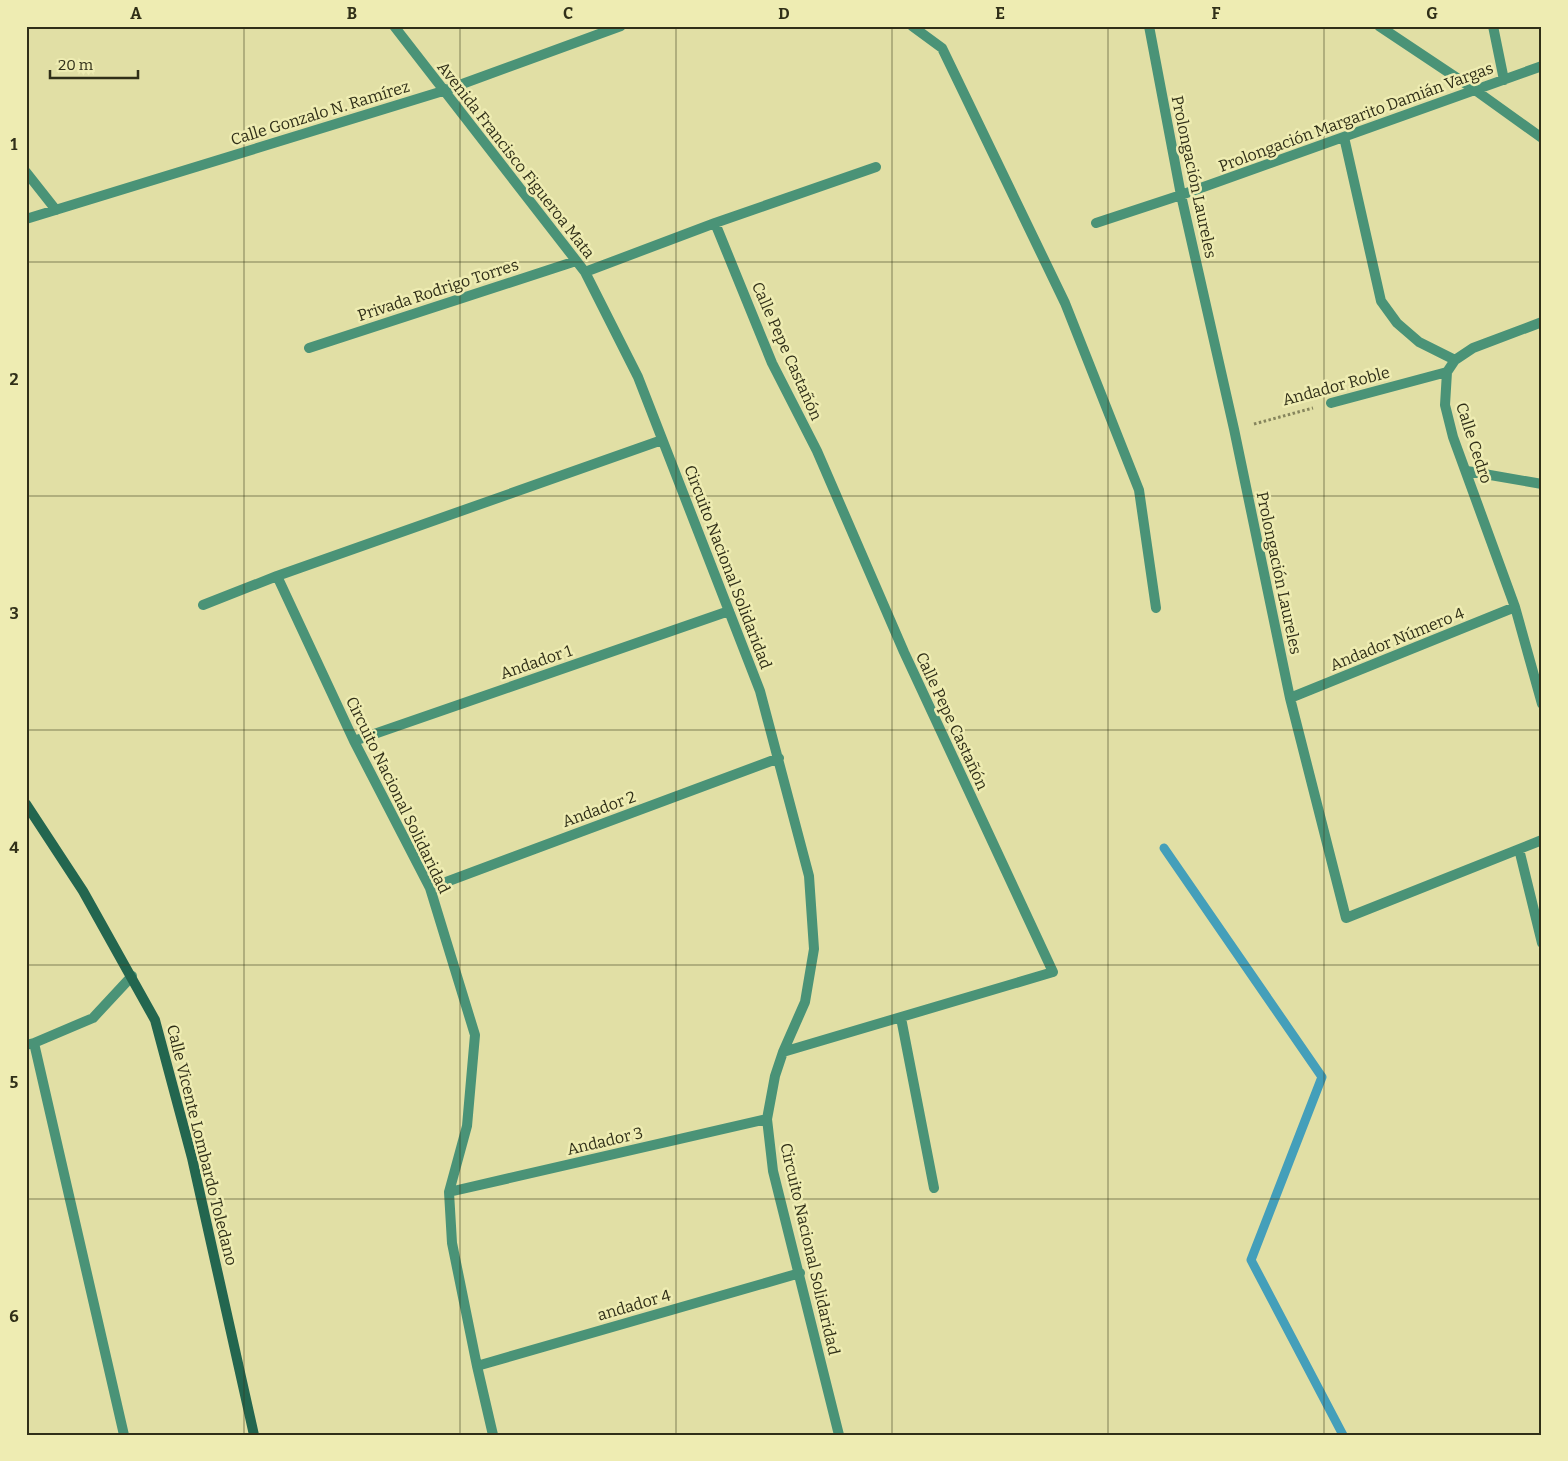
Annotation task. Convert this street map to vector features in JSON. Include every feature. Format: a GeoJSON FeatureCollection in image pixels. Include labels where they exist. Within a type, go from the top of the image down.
{"type":"FeatureCollection","features":[{"type":"Feature","properties":{"kind":"street","name":"Avenida Francisco Figueroa Mata"},"geometry":{"type":"LineString","coordinates":[[394,26],[585,272],[715,222]]}},
{"type":"Feature","properties":{"kind":"street","name":"Calle Gonzalo N. Ramírez"},"geometry":{"type":"LineString","coordinates":[[26,219],[443,91],[621,26]]}},
{"type":"Feature","properties":{"kind":"street"},"geometry":{"type":"LineString","coordinates":[[912,26],[942,48],[1065,303],[1139,490],[1156,608]]}},
{"type":"Feature","properties":{"kind":"street","name":"Prolongación Laureles"},"geometry":{"type":"LineString","coordinates":[[1149,26],[1181,195],[1234,429],[1290,698],[1346,918],[1542,840]]}},
{"type":"Feature","properties":{"kind":"street"},"geometry":{"type":"LineString","coordinates":[[1379,26],[1475,90],[1542,138]]}},
{"type":"Feature","properties":{"kind":"street"},"geometry":{"type":"LineString","coordinates":[[1493,26],[1504,80]]}},
{"type":"Feature","properties":{"kind":"street","name":"Prolongación Margarito Damián Vargas"},"geometry":{"type":"LineString","coordinates":[[1096,223],[1181,195],[1542,66]]}},
{"type":"Feature","properties":{"kind":"street"},"geometry":{"type":"LineString","coordinates":[[1344,137],[1381,301],[1397,323],[1419,342],[1456,360]]}},
{"type":"Feature","properties":{"kind":"street"},"geometry":{"type":"LineString","coordinates":[[715,222],[876,168]]}},
{"type":"Feature","properties":{"kind":"street"},"geometry":{"type":"LineString","coordinates":[[26,172],[56,210]]}},
{"type":"Feature","properties":{"kind":"street","name":"Calle Pepe Castañón"},"geometry":{"type":"LineString","coordinates":[[715,222],[772,363],[817,451],[904,652],[1053,972],[783,1052]]}},
{"type":"Feature","properties":{"kind":"street","name":"Privada Rodrigo Torres"},"geometry":{"type":"LineString","coordinates":[[309,348],[576,261]]}},
{"type":"Feature","properties":{"kind":"street","name":"Circuito Nacional Solidaridad"},"geometry":{"type":"LineString","coordinates":[[585,272],[638,377],[760,691],[809,876],[814,949],[805,1002],[783,1052],[775,1076],[767,1120],[774,1171],[839,1435]]}},
{"type":"Feature","properties":{"kind":"street"},"geometry":{"type":"LineString","coordinates":[[1447,372],[1456,360],[1473,348],[1542,322]]}},
{"type":"Feature","properties":{"kind":"street","name":"Andador Roble"},"geometry":{"type":"LineString","coordinates":[[1330,403],[1447,372]]}},
{"type":"Feature","properties":{"kind":"street","name":"Calle Cedro"},"geometry":{"type":"LineString","coordinates":[[1447,372],[1445,405],[1453,437],[1467,471],[1515,608],[1542,704]]}},
{"type":"Feature","properties":{"kind":"street"},"geometry":{"type":"LineString","coordinates":[[203,605],[277,576],[662,440]]}},
{"type":"Feature","properties":{"kind":"street"},"geometry":{"type":"LineString","coordinates":[[1467,471],[1542,484]]}},
{"type":"Feature","properties":{"kind":"street","name":"Circuito Nacional Solidaridad"},"geometry":{"type":"LineString","coordinates":[[277,576],[354,741],[430,888],[475,1035],[467,1126],[449,1192],[452,1243],[492,1435]]}},
{"type":"Feature","properties":{"kind":"street","name":"Andador Número 4"},"geometry":{"type":"LineString","coordinates":[[1290,698],[1515,608]]}},
{"type":"Feature","properties":{"kind":"street","name":"Andador 1"},"geometry":{"type":"LineString","coordinates":[[354,741],[729,611]]}},
{"type":"Feature","properties":{"kind":"street","name":"Andador 2"},"geometry":{"type":"LineString","coordinates":[[430,888],[779,758]]}},
{"type":"Feature","properties":{"kind":"street","name":"Calle Vicente Lombardo Toledano"},"geometry":{"type":"LineString","coordinates":[[26,804],[83,891],[155,1020],[192,1158],[254,1435]]}},
{"type":"Feature","properties":{"kind":"street"},"geometry":{"type":"LineString","coordinates":[[1519,849],[1542,943]]}},
{"type":"Feature","properties":{"kind":"street"},"geometry":{"type":"LineString","coordinates":[[124,1435],[30,1044],[93,1018],[132,976]]}},
{"type":"Feature","properties":{"kind":"street"},"geometry":{"type":"LineString","coordinates":[[901,1018],[934,1188]]}},
{"type":"Feature","properties":{"kind":"street","name":"Andador 3"},"geometry":{"type":"LineString","coordinates":[[449,1192],[767,1120]]}},
{"type":"Feature","properties":{"kind":"street","name":"andador 4"},"geometry":{"type":"LineString","coordinates":[[477,1366],[800,1273]]}},
{"type":"Feature","properties":{"kind":"path","name":"Andador Roble"},"geometry":{"type":"LineString","coordinates":[[1234,429],[1330,403]]}},
{"type":"Feature","properties":{"kind":"waterway"},"geometry":{"type":"LineString","coordinates":[[1164,848],[1322,1077],[1251,1260],[1343,1435]]}}]}
